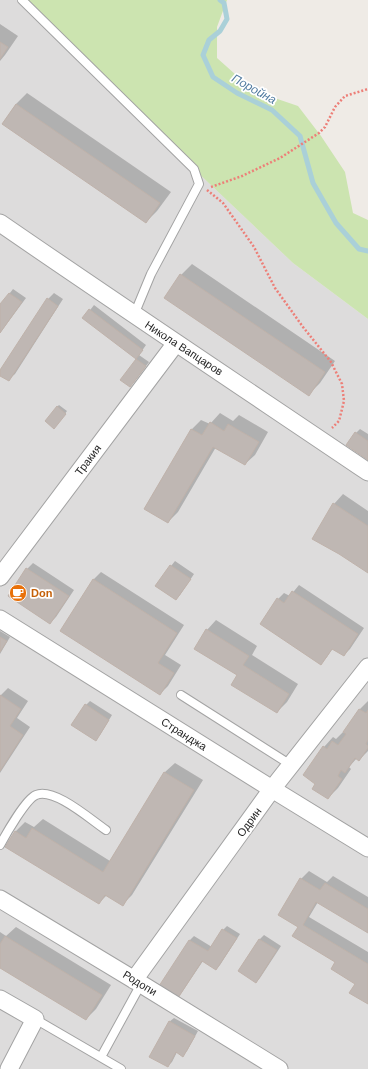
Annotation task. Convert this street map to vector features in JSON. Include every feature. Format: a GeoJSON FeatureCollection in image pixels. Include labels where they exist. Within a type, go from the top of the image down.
{"type":"FeatureCollection","features":[{"type":"Feature","properties":{"kind":"street","name":"Никола Вапцаров"},"geometry":{"type":"LineString","coordinates":[[0,223],[368,472]]}},
{"type":"Feature","properties":{"kind":"street","name":"Тракия"},"geometry":{"type":"LineString","coordinates":[[0,577],[176,343]]}},
{"type":"Feature","properties":{"kind":"street","name":"Странджа"},"geometry":{"type":"LineString","coordinates":[[0,618],[368,848]]}},
{"type":"Feature","properties":{"kind":"street","name":"Одрин"},"geometry":{"type":"LineString","coordinates":[[137,982],[272,789],[368,667]]}},
{"type":"Feature","properties":{"kind":"street","name":"Родопи"},"geometry":{"type":"LineString","coordinates":[[0,899],[279,1069]]}},
{"type":"Feature","properties":{"kind":"street"},"geometry":{"type":"LineString","coordinates":[[0,999],[35,1019],[9,1069]]}},
{"type":"Feature","properties":{"kind":"lane"},"geometry":{"type":"LineString","coordinates":[[22,0],[194,169],[199,184],[150,274],[134,315]]}},
{"type":"Feature","properties":{"kind":"lane"},"geometry":{"type":"LineString","coordinates":[[181,695],[291,765]]}},
{"type":"Feature","properties":{"kind":"lane"},"geometry":{"type":"LineString","coordinates":[[0,845],[23,807],[35,795],[46,793],[70,804],[106,830]]}},
{"type":"Feature","properties":{"kind":"lane"},"geometry":{"type":"LineString","coordinates":[[101,1057],[137,982]]}},
{"type":"Feature","properties":{"kind":"lane"},"geometry":{"type":"LineString","coordinates":[[35,1019],[121,1069]]}},
{"type":"Feature","properties":{"kind":"path"},"geometry":{"type":"LineString","coordinates":[[321,440],[339,420],[344,401],[342,384],[331,362],[303,327],[275,288],[254,247],[223,203],[205,189],[242,176],[280,158],[319,133],[335,107],[345,96],[368,90]]}},
{"type":"Feature","properties":{"kind":"shaded area"},"geometry":{"type":"Polygon","coordinates":[[[0,0],[22,0],[194,169],[293,263],[368,319],[368,1069],[0,1069],[0,0]]]}},
{"type":"Feature","properties":{"kind":"green space"},"geometry":{"type":"Polygon","coordinates":[[[22,0],[227,0],[217,27],[217,58],[254,91],[298,106],[321,136],[345,172],[353,213],[368,220],[368,319],[293,263],[194,169],[22,0]]]}},
{"type":"Feature","properties":{"kind":"building"},"geometry":{"type":"Polygon","coordinates":[[[0,42],[8,47],[0,59],[0,42]]]}},
{"type":"Feature","properties":{"kind":"building"},"geometry":{"type":"Polygon","coordinates":[[[16,104],[160,203],[146,223],[2,124],[16,104]]]}},
{"type":"Feature","properties":{"kind":"building"},"geometry":{"type":"Polygon","coordinates":[[[180,274],[325,372],[309,396],[164,298],[180,274]]]}},
{"type":"Feature","properties":{"kind":"building"},"geometry":{"type":"Polygon","coordinates":[[[9,293],[22,302],[0,333],[0,304],[9,293]]]}},
{"type":"Feature","properties":{"kind":"building"},"geometry":{"type":"Polygon","coordinates":[[[47,298],[58,306],[9,381],[0,376],[0,370],[47,298]]]}},
{"type":"Feature","properties":{"kind":"building"},"geometry":{"type":"Polygon","coordinates":[[[89,309],[143,350],[136,359],[82,318],[89,309]]]}},
{"type":"Feature","properties":{"kind":"building"},"geometry":{"type":"Polygon","coordinates":[[[136,359],[146,366],[130,387],[120,380],[136,359]]]}},
{"type":"Feature","properties":{"kind":"building"},"geometry":{"type":"Polygon","coordinates":[[[57,406],[66,414],[54,429],[45,421],[57,406]]]}},
{"type":"Feature","properties":{"kind":"building"},"geometry":{"type":"Polygon","coordinates":[[[210,422],[224,431],[228,424],[259,442],[245,465],[213,447],[168,523],[144,509],[191,429],[202,435],[210,422]]]}},
{"type":"Feature","properties":{"kind":"building"},"geometry":{"type":"Polygon","coordinates":[[[355,432],[368,441],[368,460],[346,445],[355,432]]]}},
{"type":"Feature","properties":{"kind":"building"},"geometry":{"type":"Polygon","coordinates":[[[333,503],[368,526],[368,573],[312,539],[333,503]]]}},
{"type":"Feature","properties":{"kind":"building"},"geometry":{"type":"Polygon","coordinates":[[[170,565],[191,579],[176,600],[155,586],[170,565]]]}},
{"type":"Feature","properties":{"kind":"building"},"geometry":{"type":"Polygon","coordinates":[[[26,568],[69,596],[50,624],[8,596],[26,568]]]}},
{"type":"Feature","properties":{"kind":"building"},"geometry":{"type":"Polygon","coordinates":[[[93,579],[177,633],[158,663],[174,673],[160,695],[60,631],[93,579]]]}},
{"type":"Feature","properties":{"kind":"building"},"geometry":{"type":"Polygon","coordinates":[[[292,591],[358,634],[344,656],[332,649],[321,665],[260,624],[277,598],[284,603],[292,591]]]}},
{"type":"Feature","properties":{"kind":"building"},"geometry":{"type":"Polygon","coordinates":[[[206,629],[249,656],[243,665],[289,694],[277,713],[231,685],[237,675],[194,649],[206,629]]]}},
{"type":"Feature","properties":{"kind":"building"},"geometry":{"type":"Polygon","coordinates":[[[0,637],[7,641],[0,652],[0,637]]]}},
{"type":"Feature","properties":{"kind":"building"},"geometry":{"type":"Polygon","coordinates":[[[0,695],[21,709],[10,726],[23,735],[0,771],[0,695]]]}},
{"type":"Feature","properties":{"kind":"building"},"geometry":{"type":"Polygon","coordinates":[[[85,704],[109,720],[96,741],[71,725],[85,704]]]}},
{"type":"Feature","properties":{"kind":"building"},"geometry":{"type":"Polygon","coordinates":[[[359,709],[366,713],[368,710],[368,740],[366,744],[368,748],[359,761],[355,758],[345,773],[341,770],[338,776],[342,779],[328,799],[312,789],[315,784],[303,775],[323,746],[327,749],[332,741],[338,745],[346,734],[343,732],[359,709]]]}},
{"type":"Feature","properties":{"kind":"building"},"geometry":{"type":"Polygon","coordinates":[[[164,772],[194,790],[123,906],[105,895],[99,904],[5,847],[15,831],[26,838],[32,828],[103,872],[164,772]]]}},
{"type":"Feature","properties":{"kind":"building"},"geometry":{"type":"Polygon","coordinates":[[[300,878],[320,890],[325,883],[368,909],[368,933],[316,902],[303,925],[368,964],[368,1004],[349,993],[355,984],[331,969],[335,962],[292,936],[298,927],[278,915],[300,878]]]}},
{"type":"Feature","properties":{"kind":"building"},"geometry":{"type":"Polygon","coordinates":[[[222,929],[237,938],[216,970],[202,961],[178,998],[159,986],[189,940],[208,951],[222,929]]]}},
{"type":"Feature","properties":{"kind":"building"},"geometry":{"type":"Polygon","coordinates":[[[5,936],[102,995],[86,1020],[0,968],[0,944],[5,936]]]}},
{"type":"Feature","properties":{"kind":"building"},"geometry":{"type":"Polygon","coordinates":[[[259,939],[277,950],[256,983],[238,971],[259,939]]]}},
{"type":"Feature","properties":{"kind":"building"},"geometry":{"type":"Polygon","coordinates":[[[169,1021],[195,1036],[183,1057],[176,1052],[168,1067],[149,1057],[169,1021]]]}},
{"type":"Feature","properties":{"kind":"waterway","name":"Поройна"},"geometry":{"type":"LineString","coordinates":[[220,0],[224,3],[227,19],[220,31],[209,40],[203,55],[213,77],[237,93],[272,110],[300,136],[313,183],[336,223],[359,249],[368,251]]}},
{"type":"Feature","properties":{"kind":"place","name":"Don"},"geometry":{"type":"Point","coordinates":[18,593]}}]}
